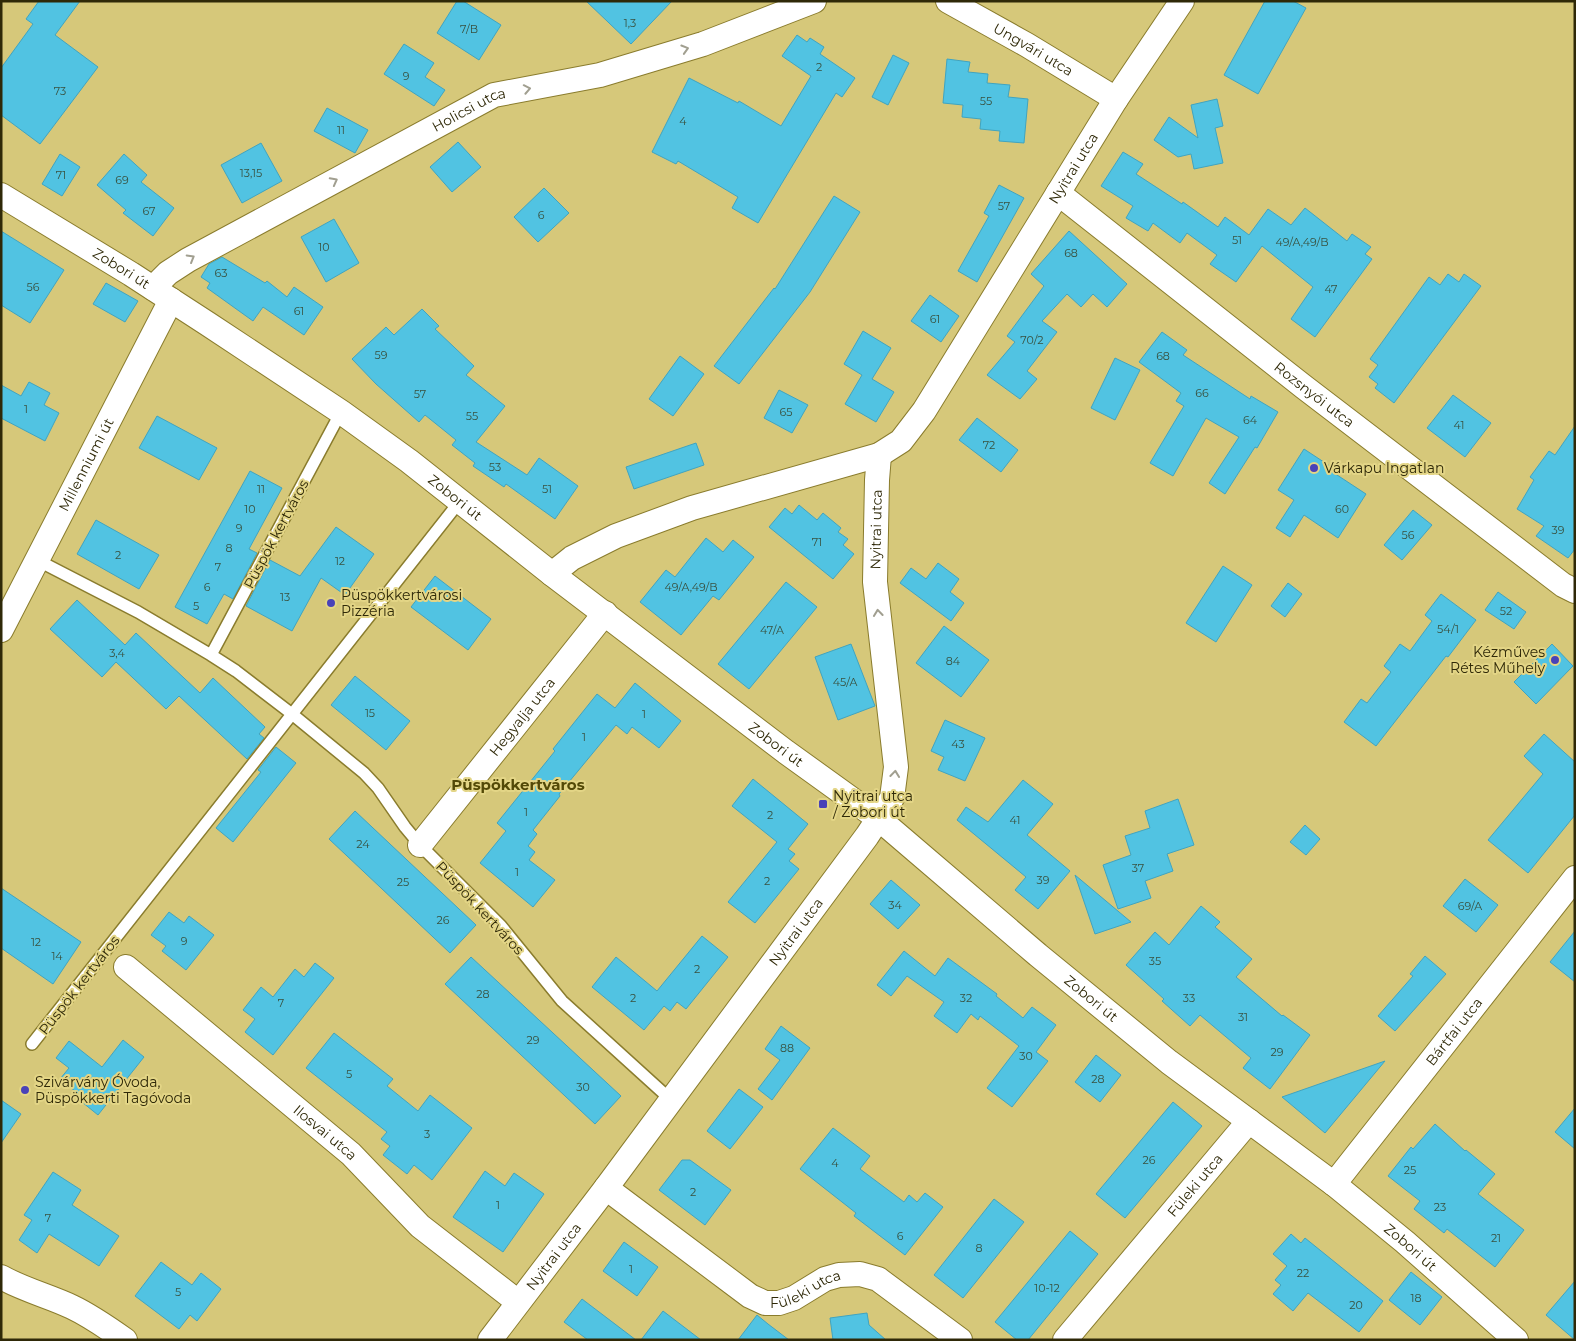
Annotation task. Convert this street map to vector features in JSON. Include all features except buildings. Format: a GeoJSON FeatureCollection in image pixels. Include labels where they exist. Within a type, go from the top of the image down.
{"type":"FeatureCollection","features":[{"type":"Feature","properties":{"kind":"street","name":"Holicsi utca"},"geometry":{"type":"LineString","coordinates":[[162,294],[168,273],[188,260],[494,95],[600,75],[703,44],[814,1]]}},
{"type":"Feature","properties":{"kind":"street","name":"Ungvári utca"},"geometry":{"type":"LineString","coordinates":[[948,1],[1027,45],[1116,99]]}},
{"type":"Feature","properties":{"kind":"street","name":"Nyitrai utca"},"geometry":{"type":"LineString","coordinates":[[552,574],[572,558],[616,536],[692,508],[879,455],[900,441],[924,411],[1116,99],[1182,1]]}},
{"type":"Feature","properties":{"kind":"street","name":"Rozsnyói utca"},"geometry":{"type":"LineString","coordinates":[[1058,192],[1308,390],[1563,586],[1575,591]]}},
{"type":"Feature","properties":{"kind":"street","name":"Zobori út"},"geometry":{"type":"LineString","coordinates":[[1,195],[162,294],[341,412],[408,461],[552,574],[786,752],[879,819],[1045,962],[1169,1062],[1334,1184],[1405,1242],[1516,1340]]}},
{"type":"Feature","properties":{"kind":"street","name":"Millenniumi út"},"geometry":{"type":"LineString","coordinates":[[1,630],[37,560],[162,294]]}},
{"type":"Feature","properties":{"kind":"street","name":"Nyitrai utca"},"geometry":{"type":"LineString","coordinates":[[490,1340],[606,1188],[879,819],[892,798],[896,767],[876,582],[879,455]]}},
{"type":"Feature","properties":{"kind":"street","name":"Hegyalja utca"},"geometry":{"type":"LineString","coordinates":[[420,845],[605,613]]}},
{"type":"Feature","properties":{"kind":"street","name":"Bártfai utca"},"geometry":{"type":"LineString","coordinates":[[1334,1184],[1575,878]]}},
{"type":"Feature","properties":{"kind":"street","name":"Ilosvai utca"},"geometry":{"type":"LineString","coordinates":[[126,967],[351,1154],[420,1226],[518,1302]]}},
{"type":"Feature","properties":{"kind":"street","name":"Füleki utca"},"geometry":{"type":"LineString","coordinates":[[1065,1340],[1249,1121]]}},
{"type":"Feature","properties":{"kind":"street","name":"Füleki utca"},"geometry":{"type":"LineString","coordinates":[[606,1188],[750,1296],[765,1303],[779,1303],[794,1298],[824,1279],[840,1275],[860,1274],[878,1279],[960,1340]]}},
{"type":"Feature","properties":{"kind":"street"},"geometry":{"type":"LineString","coordinates":[[1,1277],[72,1307],[100,1322],[125,1340]]}},
{"type":"Feature","properties":{"kind":"lane","name":"Püspök kertváros"},"geometry":{"type":"LineString","coordinates":[[211,655],[341,412]]}},
{"type":"Feature","properties":{"kind":"lane","name":"Püspök kertváros"},"geometry":{"type":"LineString","coordinates":[[32,1044],[460,501]]}},
{"type":"Feature","properties":{"kind":"lane","name":"Püspök kertváros"},"geometry":{"type":"LineString","coordinates":[[37,560],[138,612],[236,671],[364,773],[378,788],[420,845],[501,926],[562,1002],[670,1099]]}},
{"type":"Feature","properties":{"kind":"place","name":"Várkapu Ingatlan"},"geometry":{"type":"Point","coordinates":[1314,468]}},
{"type":"Feature","properties":{"kind":"place","name":"Püspökkertvárosi Pizzéria"},"geometry":{"type":"Point","coordinates":[331,603]}},
{"type":"Feature","properties":{"kind":"place","name":"Kézműves Rétes Műhely"},"geometry":{"type":"Point","coordinates":[1555,660]}},
{"type":"Feature","properties":{"kind":"place","name":"Nyitrai utca / Zobori út"},"geometry":{"type":"Point","coordinates":[823,804]}},
{"type":"Feature","properties":{"kind":"place","name":"Szivárvány Óvoda, Püspökkerti Tagóvoda"},"geometry":{"type":"Point","coordinates":[25,1090]}},
{"type":"Feature","properties":{"kind":"district","name":"Püspökkertváros"},"geometry":{"type":"Point","coordinates":[518,785]}}]}
